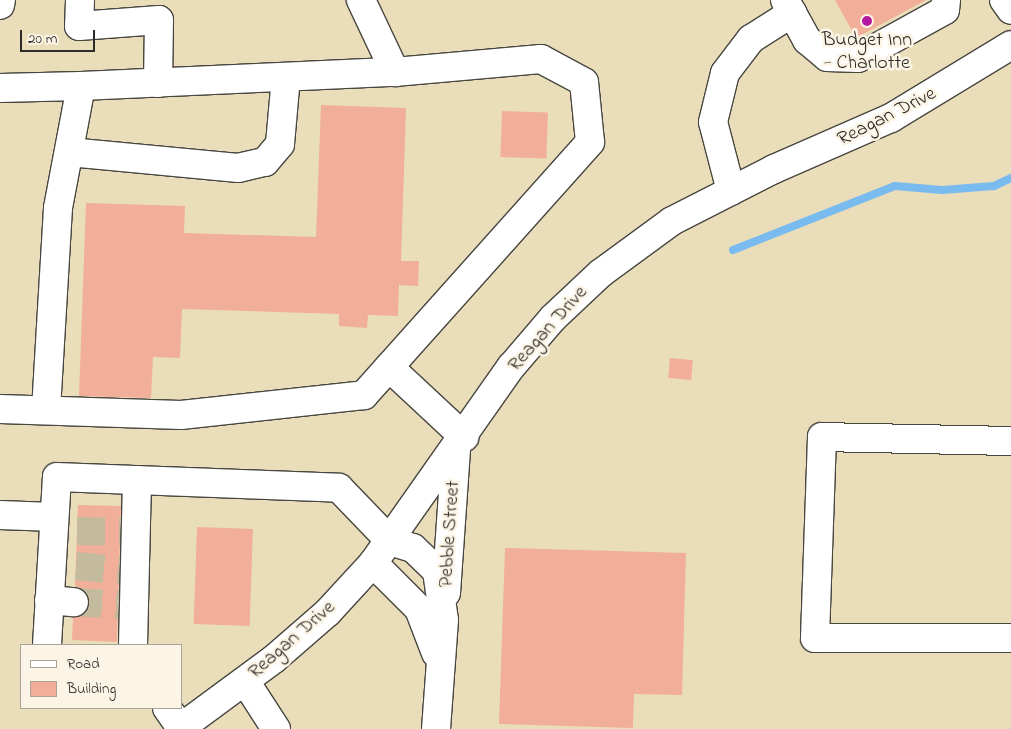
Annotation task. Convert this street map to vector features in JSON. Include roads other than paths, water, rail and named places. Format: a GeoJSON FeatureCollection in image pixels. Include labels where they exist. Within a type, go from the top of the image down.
{"type":"FeatureCollection","features":[{"type":"Feature","properties":{"kind":"street"},"geometry":{"type":"LineString","coordinates":[[0,6],[1,0]]}},
{"type":"Feature","properties":{"kind":"street"},"geometry":{"type":"LineString","coordinates":[[80,0],[79,26],[159,20],[158,83]]}},
{"type":"Feature","properties":{"kind":"street"},"geometry":{"type":"LineString","coordinates":[[362,0],[395,72]]}},
{"type":"Feature","properties":{"kind":"street"},"geometry":{"type":"LineString","coordinates":[[731,191],[713,122],[725,73],[751,39],[788,7],[807,40],[827,57],[858,58],[945,10],[946,0]]}},
{"type":"Feature","properties":{"kind":"street"},"geometry":{"type":"LineString","coordinates":[[1004,0],[1011,10]]}},
{"type":"Feature","properties":{"kind":"street","name":"Reagan Drive"},"geometry":{"type":"LineString","coordinates":[[176,722],[246,681],[328,612],[373,563],[390,541],[460,443],[511,367],[553,318],[601,272],[659,229],[731,191],[891,118],[1011,45]]}},
{"type":"Feature","properties":{"kind":"street"},"geometry":{"type":"LineString","coordinates":[[0,88],[395,72],[541,59],[584,82],[590,142],[364,395],[181,415],[0,408]]}},
{"type":"Feature","properties":{"kind":"street"},"geometry":{"type":"LineString","coordinates":[[69,152],[238,168],[265,162],[280,144],[286,77]]}},
{"type":"Feature","properties":{"kind":"street"},"geometry":{"type":"LineString","coordinates":[[46,410],[58,208],[81,86]]}},
{"type":"Feature","properties":{"kind":"street"},"geometry":{"type":"LineString","coordinates":[[389,368],[460,443]]}},
{"type":"Feature","properties":{"kind":"street"},"geometry":{"type":"LineString","coordinates":[[1011,441],[822,438],[815,638],[1011,638]]}},
{"type":"Feature","properties":{"kind":"street","name":"Pebble Street"},"geometry":{"type":"LineString","coordinates":[[436,729],[438,664],[444,620],[460,443]]}},
{"type":"Feature","properties":{"kind":"street"},"geometry":{"type":"LineString","coordinates":[[47,644],[62,601],[64,566],[57,478],[339,488],[390,541]]}},
{"type":"Feature","properties":{"kind":"street"},"geometry":{"type":"LineString","coordinates":[[133,644],[130,605],[132,533],[137,480]]}},
{"type":"Feature","properties":{"kind":"street"},"geometry":{"type":"LineString","coordinates":[[0,515],[62,526]]}},
{"type":"Feature","properties":{"kind":"street","name":"Pebble Street"},"geometry":{"type":"LineString","coordinates":[[390,541],[413,548],[437,572],[444,620]]}},
{"type":"Feature","properties":{"kind":"street","name":"Pebble Street"},"geometry":{"type":"LineString","coordinates":[[373,563],[424,616],[435,640],[438,664]]}},
{"type":"Feature","properties":{"kind":"street"},"geometry":{"type":"LineString","coordinates":[[246,681],[276,729]]}},
{"type":"Feature","properties":{"kind":"waterway"},"geometry":{"type":"LineString","coordinates":[[733,250],[895,186],[942,190],[994,186],[1011,178]]}},
{"type":"Feature","properties":{"kind":"tunnel"},"geometry":{"type":"LineString","coordinates":[[77,531],[129,532]]}},
{"type":"Feature","properties":{"kind":"tunnel"},"geometry":{"type":"LineString","coordinates":[[76,566],[128,571]]}},
{"type":"Feature","properties":{"kind":"tunnel"},"geometry":{"type":"LineString","coordinates":[[74,602],[126,605]]}},
{"type":"Feature","properties":{"kind":"place","name":"Budget Inn - Charlotte"},"geometry":{"type":"Point","coordinates":[867,21]}}]}
